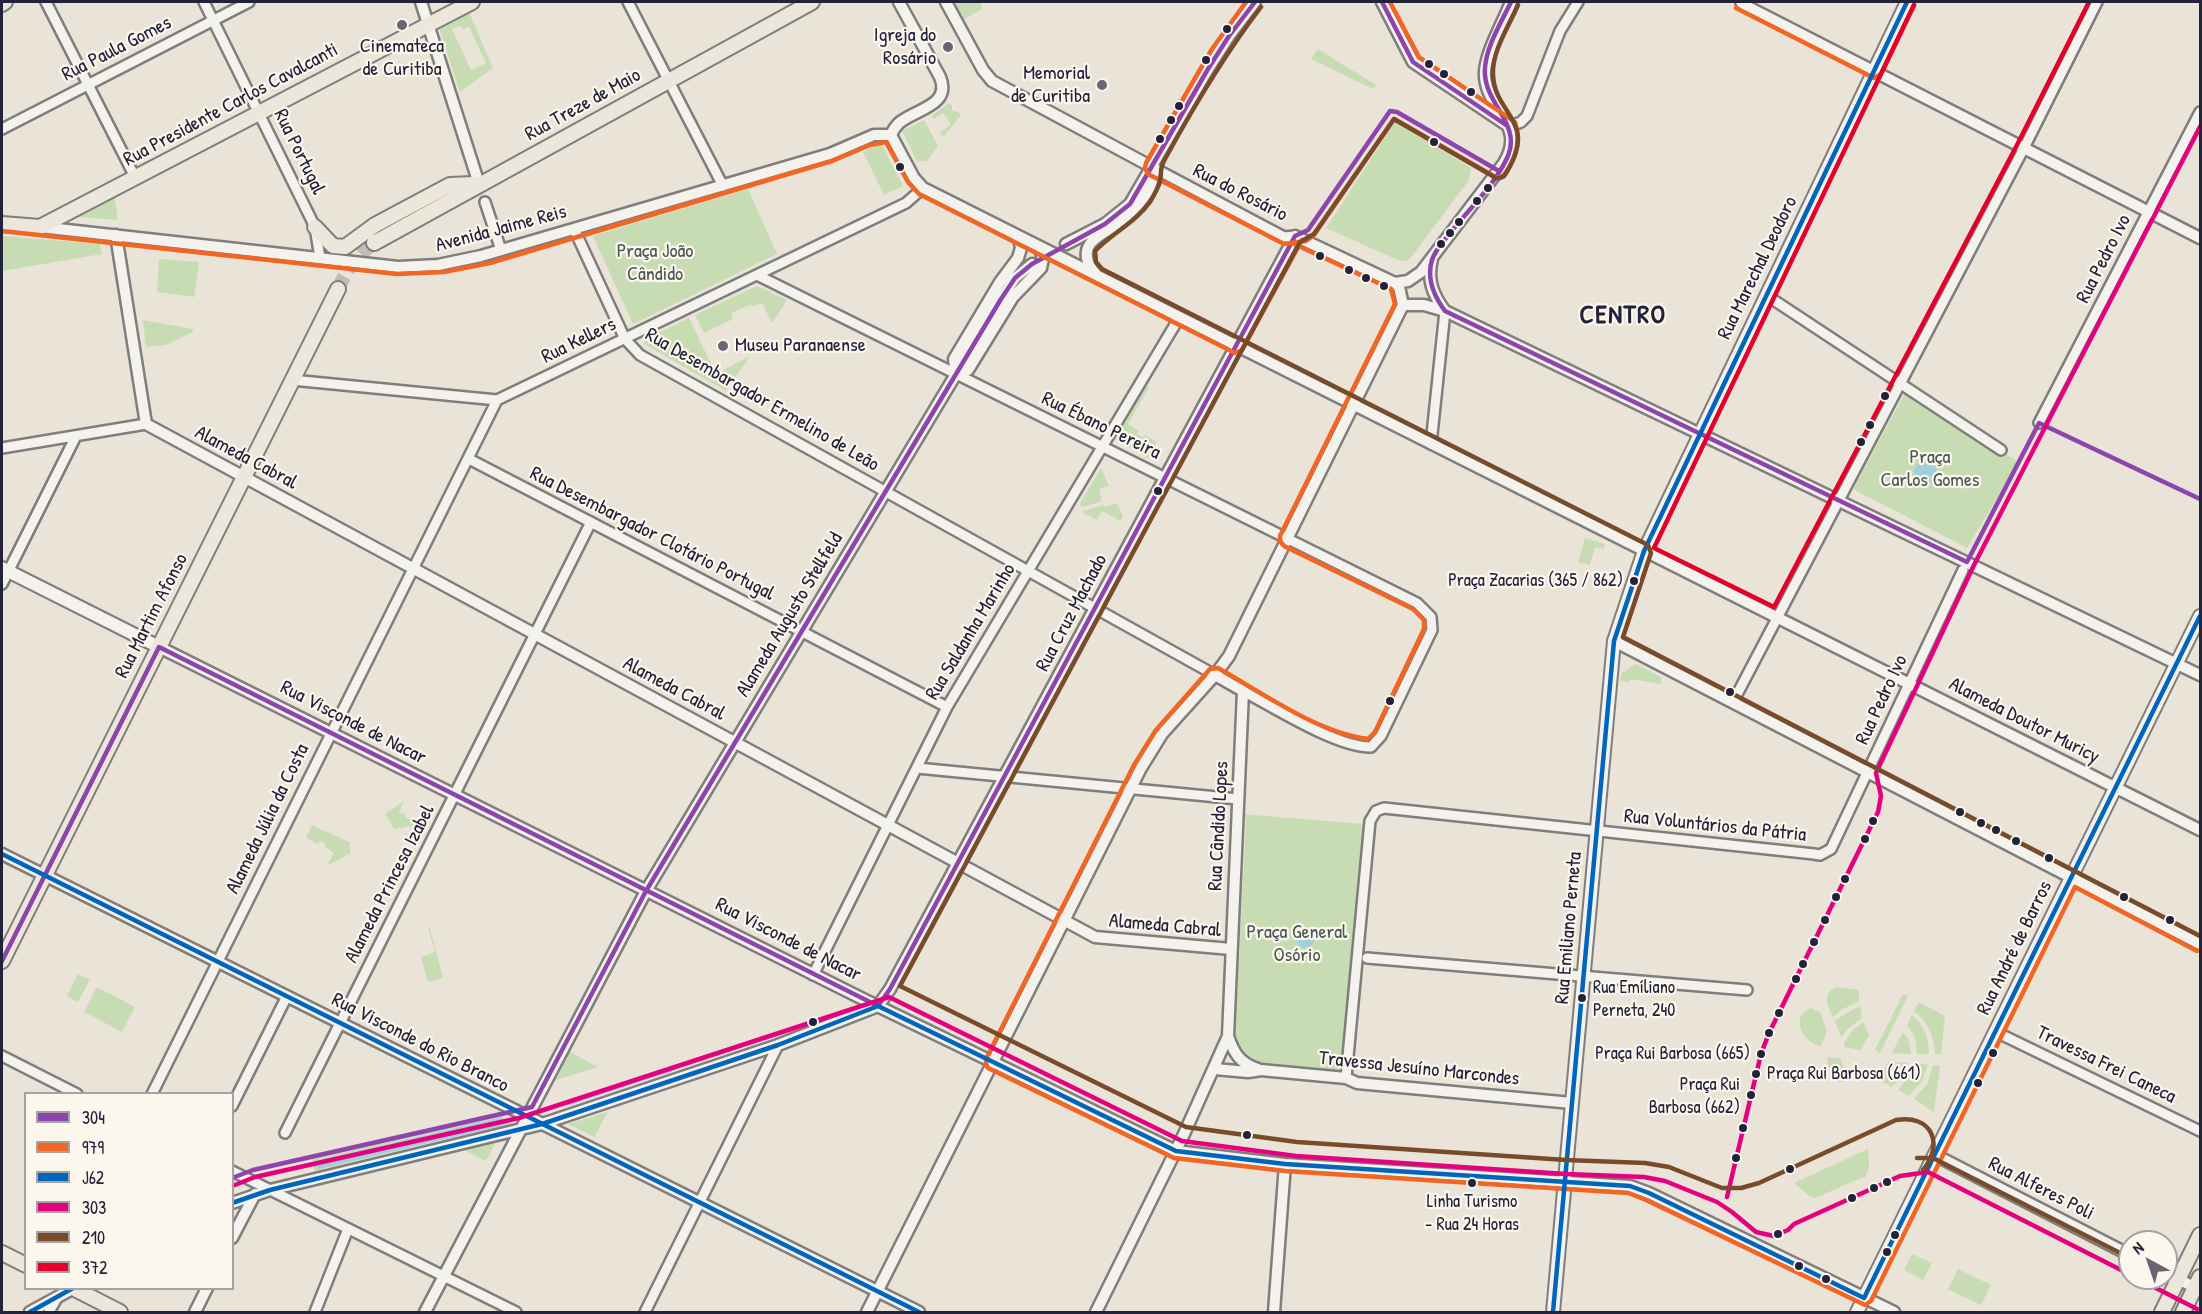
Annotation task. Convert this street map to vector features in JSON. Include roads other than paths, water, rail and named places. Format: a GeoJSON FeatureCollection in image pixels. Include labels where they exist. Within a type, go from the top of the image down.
{"type":"FeatureCollection","features":[{"type":"Feature","properties":{"kind":"main road","name":"Rua Presidente Carlos Cavalcanti"},"geometry":{"type":"LineString","coordinates":[[40,227],[472,2]]}},
{"type":"Feature","properties":{"kind":"main road","name":"Rua Treze de Maio"},"geometry":{"type":"LineString","coordinates":[[374,243],[812,2]]}},
{"type":"Feature","properties":{"kind":"main road","name":"Rua Marechal Deodoro"},"geometry":{"type":"LineString","coordinates":[[1644,551],[1907,2]]}},
{"type":"Feature","properties":{"kind":"main road"},"geometry":{"type":"LineString","coordinates":[[315,227],[333,246],[345,247],[375,225],[450,185],[479,184]]}},
{"type":"Feature","properties":{"kind":"main road"},"geometry":{"type":"LineString","coordinates":[[2,224],[40,227]]}},
{"type":"Feature","properties":{"kind":"main road","name":"Rua Martim Afonso"},"geometry":{"type":"LineString","coordinates":[[2,961],[338,289]]}},
{"type":"Feature","properties":{"kind":"main road","name":"Rua Emiliano Perneta"},"geometry":{"type":"LineString","coordinates":[[1553,1312],[1614,641],[1644,551]]}},
{"type":"Feature","properties":{"kind":"main road","name":"Rua Visconde de Nacar"},"geometry":{"type":"LineString","coordinates":[[5,570],[159,647]]}},
{"type":"Feature","properties":{"kind":"main road","name":"Rua André de Barros"},"geometry":{"type":"LineString","coordinates":[[1857,1312],[2200,616]]}},
{"type":"Feature","properties":{"kind":"main road"},"geometry":{"type":"LineString","coordinates":[[2178,1267],[2200,1235]]}},
{"type":"Feature","properties":{"kind":"main road"},"geometry":{"type":"LineString","coordinates":[[2,1253],[24,1264]]}},
{"type":"Feature","properties":{"kind":"main road"},"geometry":{"type":"LineString","coordinates":[[2183,1312],[2199,1285]]}},
{"type":"Feature","properties":{"kind":"main road"},"geometry":{"type":"LineString","coordinates":[[75,1290],[120,1312]]}},
{"type":"Feature","properties":{"kind":"main road"},"geometry":{"type":"LineString","coordinates":[[2162,1312],[2168,1290]]}},
{"type":"Feature","properties":{"kind":"street"},"geometry":{"type":"LineString","coordinates":[[46,2],[135,177]]}},
{"type":"Feature","properties":{"kind":"street","name":"Rua Portugal"},"geometry":{"type":"LineString","coordinates":[[204,2],[315,227],[320,258]]}},
{"type":"Feature","properties":{"kind":"street","name":"Rua Paula Gomes"},"geometry":{"type":"LineString","coordinates":[[2,129],[249,2]]}},
{"type":"Feature","properties":{"kind":"street"},"geometry":{"type":"LineString","coordinates":[[422,2],[479,184]]}},
{"type":"Feature","properties":{"kind":"street"},"geometry":{"type":"LineString","coordinates":[[628,2],[723,186]]}},
{"type":"Feature","properties":{"kind":"street"},"geometry":{"type":"LineString","coordinates":[[891,135],[898,123],[932,105],[943,93],[940,77],[899,2]]}},
{"type":"Feature","properties":{"kind":"street","name":"Rua do Rosário"},"geometry":{"type":"LineString","coordinates":[[945,2],[983,70],[998,86],[1284,237],[1295,236]]}},
{"type":"Feature","properties":{"kind":"street"},"geometry":{"type":"LineString","coordinates":[[1066,244],[1105,224],[1123,211],[1137,194],[1218,53],[1255,2]]}},
{"type":"Feature","properties":{"kind":"street"},"geometry":{"type":"LineString","coordinates":[[1382,2],[1413,62],[1509,127]]}},
{"type":"Feature","properties":{"kind":"street"},"geometry":{"type":"LineString","coordinates":[[1395,283],[1416,277],[1504,163],[1512,147],[1509,127],[1490,93],[1485,77],[1488,60],[1511,2]]}},
{"type":"Feature","properties":{"kind":"street"},"geometry":{"type":"LineString","coordinates":[[1509,127],[1521,122],[1527,116],[1560,31],[1578,2]]}},
{"type":"Feature","properties":{"kind":"street"},"geometry":{"type":"LineString","coordinates":[[1733,702],[2024,148],[2097,2]]}},
{"type":"Feature","properties":{"kind":"street"},"geometry":{"type":"LineString","coordinates":[[1744,4],[2200,238]]}},
{"type":"Feature","properties":{"kind":"street","name":"Rua Pedro Ivo"},"geometry":{"type":"LineString","coordinates":[[2039,423],[2200,112]]}},
{"type":"Feature","properties":{"kind":"street","name":"Avenida Jaime Reis"},"geometry":{"type":"LineString","coordinates":[[40,227],[320,258],[417,267],[438,266],[501,250],[841,151],[874,135],[891,135]]}},
{"type":"Feature","properties":{"kind":"street","name":"Alameda Doutor Muricy"},"geometry":{"type":"LineString","coordinates":[[891,135],[914,178],[923,188],[2200,830]]}},
{"type":"Feature","properties":{"kind":"street"},"geometry":{"type":"LineString","coordinates":[[1100,278],[1088,262],[1088,248],[1091,242],[1116,225],[1137,206],[1154,179],[1152,167]]}},
{"type":"Feature","properties":{"kind":"street","name":"Rua Kellers"},"geometry":{"type":"LineString","coordinates":[[497,400],[906,203],[923,188]]}},
{"type":"Feature","properties":{"kind":"street"},"geometry":{"type":"LineString","coordinates":[[485,202],[501,250]]}},
{"type":"Feature","properties":{"kind":"street","name":"Rua Desembargador Ermelino de Leão"},"geometry":{"type":"LineString","coordinates":[[574,229],[625,339],[640,355],[1243,691],[1318,731],[1354,745],[1371,747]]}},
{"type":"Feature","properties":{"kind":"street"},"geometry":{"type":"LineString","coordinates":[[2,448],[146,424],[116,235]]}},
{"type":"Feature","properties":{"kind":"street"},"geometry":{"type":"LineString","coordinates":[[867,1312],[1130,789],[1162,734],[1215,675],[1228,656],[1403,305],[1395,283],[1295,236]]}},
{"type":"Feature","properties":{"kind":"street","name":"Rua Cruz Machado"},"geometry":{"type":"LineString","coordinates":[[878,1006],[958,863],[1295,236]]}},
{"type":"Feature","properties":{"kind":"street"},"geometry":{"type":"LineString","coordinates":[[1019,238],[1021,248],[1018,258],[1000,282],[954,359],[956,374],[968,370],[1013,297],[1041,268],[1043,259],[1040,248]]}},
{"type":"Feature","properties":{"kind":"street"},"geometry":{"type":"LineString","coordinates":[[1431,444],[1445,311],[1432,291],[1430,269],[1432,257]]}},
{"type":"Feature","properties":{"kind":"street","name":"Alameda Augusto Stellfeld"},"geometry":{"type":"LineString","coordinates":[[425,1312],[646,891],[1008,288],[1032,264]]}},
{"type":"Feature","properties":{"kind":"street","name":"Rua Ébano Pereira"},"geometry":{"type":"LineString","coordinates":[[757,275],[1417,603],[1427,612],[1433,624],[1432,630],[1381,736],[1371,747]]}},
{"type":"Feature","properties":{"kind":"street"},"geometry":{"type":"LineString","coordinates":[[1766,295],[2001,450]]}},
{"type":"Feature","properties":{"kind":"street"},"geometry":{"type":"LineString","coordinates":[[1403,305],[1424,305],[1445,311],[2200,675]]}},
{"type":"Feature","properties":{"kind":"street","name":"Rua Saldanha Marinho"},"geometry":{"type":"LineString","coordinates":[[813,975],[947,707],[1179,318]]}},
{"type":"Feature","properties":{"kind":"street"},"geometry":{"type":"LineString","coordinates":[[292,380],[497,400]]}},
{"type":"Feature","properties":{"kind":"street","name":"Alameda Júlia da Costa"},"geometry":{"type":"LineString","coordinates":[[153,1092],[497,400]]}},
{"type":"Feature","properties":{"kind":"street","name":"Alameda Cabral"},"geometry":{"type":"LineString","coordinates":[[146,424],[1095,937],[1231,950]]}},
{"type":"Feature","properties":{"kind":"street"},"geometry":{"type":"LineString","coordinates":[[2,584],[5,570],[76,436]]}},
{"type":"Feature","properties":{"kind":"street","name":"Rua Desembargador Clotário Portugal"},"geometry":{"type":"LineString","coordinates":[[468,459],[947,707]]}},
{"type":"Feature","properties":{"kind":"street","name":"Alameda Princesa Izabel"},"geometry":{"type":"LineString","coordinates":[[285,1133],[591,522]]}},
{"type":"Feature","properties":{"kind":"street","name":"Rua Pedro Ivo"},"geometry":{"type":"LineString","coordinates":[[1833,845],[1963,570]]}},
{"type":"Feature","properties":{"kind":"street"},"geometry":{"type":"LineString","coordinates":[[1614,641],[2200,944]]}},
{"type":"Feature","properties":{"kind":"street","name":"Rua Visconde de Nacar"},"geometry":{"type":"LineString","coordinates":[[159,647],[813,975],[1176,1151],[1285,1164],[1565,1183],[1621,1184],[1639,1188],[1894,1312]]}},
{"type":"Feature","properties":{"kind":"street","name":"Rua Cândido Lopes"},"geometry":{"type":"LineString","coordinates":[[1096,1312],[1176,1151],[1228,1036],[1243,691]]}},
{"type":"Feature","properties":{"kind":"street"},"geometry":{"type":"LineString","coordinates":[[917,768],[1238,799]]}},
{"type":"Feature","properties":{"kind":"street","name":"Rua Voluntários da Pátria"},"geometry":{"type":"LineString","coordinates":[[1346,1078],[1370,821],[1376,811],[1384,808],[1814,854],[1827,852],[1833,845]]}},
{"type":"Feature","properties":{"kind":"street","name":"Rua Visconde do Rio Branco"},"geometry":{"type":"LineString","coordinates":[[2,854],[919,1312]]}},
{"type":"Feature","properties":{"kind":"street"},"geometry":{"type":"LineString","coordinates":[[1367,958],[1747,990]]}},
{"type":"Feature","properties":{"kind":"street"},"geometry":{"type":"LineString","coordinates":[[234,1102],[287,996]]}},
{"type":"Feature","properties":{"kind":"street"},"geometry":{"type":"LineString","coordinates":[[234,1202],[270,1190],[542,1124],[778,1045],[878,1006]]}},
{"type":"Feature","properties":{"kind":"street","name":"Travessa Frei Caneca"},"geometry":{"type":"LineString","coordinates":[[1996,1032],[2200,1131]]}},
{"type":"Feature","properties":{"kind":"street","name":"Travessa Jesuíno Marcondes"},"geometry":{"type":"LineString","coordinates":[[1228,1036],[1240,1060],[1248,1066],[1261,1070],[1346,1078],[1357,1083],[1572,1103]]}},
{"type":"Feature","properties":{"kind":"street"},"geometry":{"type":"LineString","coordinates":[[645,1312],[778,1045]]}},
{"type":"Feature","properties":{"kind":"street"},"geometry":{"type":"LineString","coordinates":[[2,1056],[73,1092]]}},
{"type":"Feature","properties":{"kind":"street","name":"Travessa Jesuíno Marcondes"},"geometry":{"type":"LineString","coordinates":[[1215,1069],[1248,1072],[1261,1070]]}},
{"type":"Feature","properties":{"kind":"street","name":"Rua Alferes Poli"},"geometry":{"type":"LineString","coordinates":[[1935,1155],[2118,1249]]}},
{"type":"Feature","properties":{"kind":"street"},"geometry":{"type":"LineString","coordinates":[[1274,1312],[1285,1164]]}},
{"type":"Feature","properties":{"kind":"street"},"geometry":{"type":"LineString","coordinates":[[234,1172],[516,1312]]}},
{"type":"Feature","properties":{"kind":"street"},"geometry":{"type":"LineString","coordinates":[[234,1235],[255,1194]]}},
{"type":"Feature","properties":{"kind":"street"},"geometry":{"type":"LineString","coordinates":[[315,1312],[348,1229]]}},
{"type":"Feature","properties":{"kind":"street"},"geometry":{"type":"LineString","coordinates":[[2178,1278],[2199,1285]]}},
{"type":"Feature","properties":{"kind":"street"},"geometry":{"type":"LineString","coordinates":[[30,1312],[71,1290]]}},
{"type":"Feature","properties":{"kind":"street"},"geometry":{"type":"LineString","coordinates":[[195,1312],[206,1290]]}},
{"type":"Feature","properties":{"kind":"street"},"geometry":{"type":"LineString","coordinates":[[49,1312],[57,1298]]}},
{"type":"Feature","properties":{"kind":"water","name":"Praça Carlos Gomes"},"geometry":{"type":"Polygon","coordinates":[[[1926,461],[1937,466],[1936,477],[1961,475],[1961,481],[1958,484],[1951,481],[1935,487],[1928,482],[1922,485],[1917,483],[1914,469],[1926,461]]]}},
{"type":"Feature","properties":{"kind":"water"},"geometry":{"type":"Polygon","coordinates":[[[1305,930],[1311,933],[1314,939],[1311,945],[1305,948],[1299,945],[1296,939],[1299,933],[1305,930]]]}},
{"type":"Feature","properties":{"kind":"water"},"geometry":{"type":"Polygon","coordinates":[[[502,1117],[503,1122],[314,1168],[313,1162],[502,1117]]]}},
{"type":"Feature","properties":{"kind":"waterway"},"geometry":{"type":"LineString","coordinates":[[568,1104],[674,1069]]}},
{"type":"Feature","properties":{"kind":"waterway"},"geometry":{"type":"LineString","coordinates":[[320,1167],[507,1123]]}},
{"type":"Feature","properties":{"kind":"tunnel"},"geometry":{"type":"LineString","coordinates":[[338,289],[353,263],[374,243]]}},
{"type":"Feature","properties":{"kind":"place","name":"Cinemateca de Curitiba"},"geometry":{"type":"Point","coordinates":[402,25]}},
{"type":"Feature","properties":{"kind":"place","name":"Igreja do Rosário"},"geometry":{"type":"Point","coordinates":[948,47]}},
{"type":"Feature","properties":{"kind":"place","name":"Memorial de Curitiba"},"geometry":{"type":"Point","coordinates":[1102,85]}},
{"type":"Feature","properties":{"kind":"place","name":"Museu Paranaense"},"geometry":{"type":"Point","coordinates":[723,346]}},
{"type":"Feature","properties":{"kind":"place","name":"Praça Zacarias (365 / 862)"},"geometry":{"type":"Point","coordinates":[1634,581]}},
{"type":"Feature","properties":{"kind":"place","name":"Rua Emíliano Perneta, 240"},"geometry":{"type":"Point","coordinates":[1582,998]}},
{"type":"Feature","properties":{"kind":"place","name":"Praça Rui Barbosa (665)"},"geometry":{"type":"Point","coordinates":[1761,1054]}},
{"type":"Feature","properties":{"kind":"place","name":"Praça Rui Barbosa (661)"},"geometry":{"type":"Point","coordinates":[1756,1074]}},
{"type":"Feature","properties":{"kind":"place","name":"Praça Rui Barbosa (662)"},"geometry":{"type":"Point","coordinates":[1751,1095]}},
{"type":"Feature","properties":{"kind":"place","name":"Linha Turismo - Rua 24 Horas"},"geometry":{"type":"Point","coordinates":[1472,1183]}},
{"type":"Feature","properties":{"kind":"district","name":"CENTRO"},"geometry":{"type":"Point","coordinates":[1623,316]}},
{"type":"Feature","properties":{"kind":"park label","name":"Praça João Cândido"},"geometry":{"type":"Point","coordinates":[655,264]}},
{"type":"Feature","properties":{"kind":"park label","name":"Praça General Osório"},"geometry":{"type":"Point","coordinates":[1297,944]}}]}
